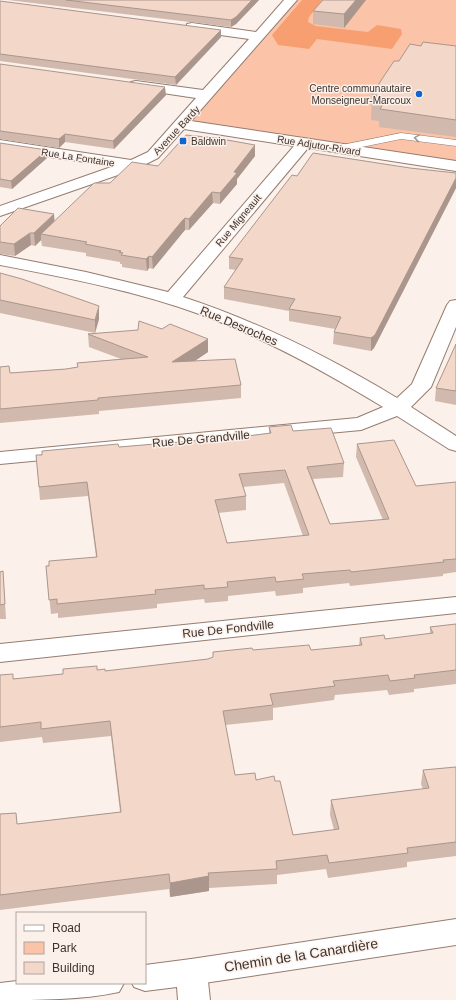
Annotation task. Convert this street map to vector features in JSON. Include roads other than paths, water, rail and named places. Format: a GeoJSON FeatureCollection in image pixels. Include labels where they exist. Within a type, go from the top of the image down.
{"type":"FeatureCollection","features":[{"type":"Feature","properties":{"kind":"street","name":"Avenue Bardy"},"geometry":{"type":"LineString","coordinates":[[0,211],[133,165],[154,155],[291,0]]}},
{"type":"Feature","properties":{"kind":"street"},"geometry":{"type":"LineString","coordinates":[[181,26],[259,36]]}},
{"type":"Feature","properties":{"kind":"street"},"geometry":{"type":"LineString","coordinates":[[123,83],[208,95]]}},
{"type":"Feature","properties":{"kind":"street","name":"Rue Adjutor-Rivard"},"geometry":{"type":"LineString","coordinates":[[182,124],[456,166]]}},
{"type":"Feature","properties":{"kind":"street","name":"Rue Migneault"},"geometry":{"type":"LineString","coordinates":[[172,299],[305,142]]}},
{"type":"Feature","properties":{"kind":"street","name":"Rue La Fontaine"},"geometry":{"type":"LineString","coordinates":[[0,144],[133,165]]}},
{"type":"Feature","properties":{"kind":"street","name":"Rue Desroches"},"geometry":{"type":"LineString","coordinates":[[0,260],[44,268],[172,299],[235,322],[300,351],[399,407],[456,445]]}},
{"type":"Feature","properties":{"kind":"street","name":"Rue De Grandville"},"geometry":{"type":"LineString","coordinates":[[0,458],[361,424],[399,407],[421,388],[456,305]]}},
{"type":"Feature","properties":{"kind":"street","name":"Rue De Fondville"},"geometry":{"type":"LineString","coordinates":[[0,653],[456,605]]}},
{"type":"Feature","properties":{"kind":"street","name":"Chemin de la Canardière"},"geometry":{"type":"LineString","coordinates":[[146,978],[192,986],[456,932]]}},
{"type":"Feature","properties":{"kind":"street"},"geometry":{"type":"LineString","coordinates":[[0,998],[101,984]]}},
{"type":"Feature","properties":{"kind":"lane"},"geometry":{"type":"LineString","coordinates":[[342,148],[401,136],[456,143]]}},
{"type":"Feature","properties":{"kind":"place","name":"Centre communautaire Monseigneur-Marcoux"},"geometry":{"type":"Point","coordinates":[419,94]}},
{"type":"Feature","properties":{"kind":"place","name":"Baldwin"},"geometry":{"type":"Point","coordinates":[183,141]}}]}
